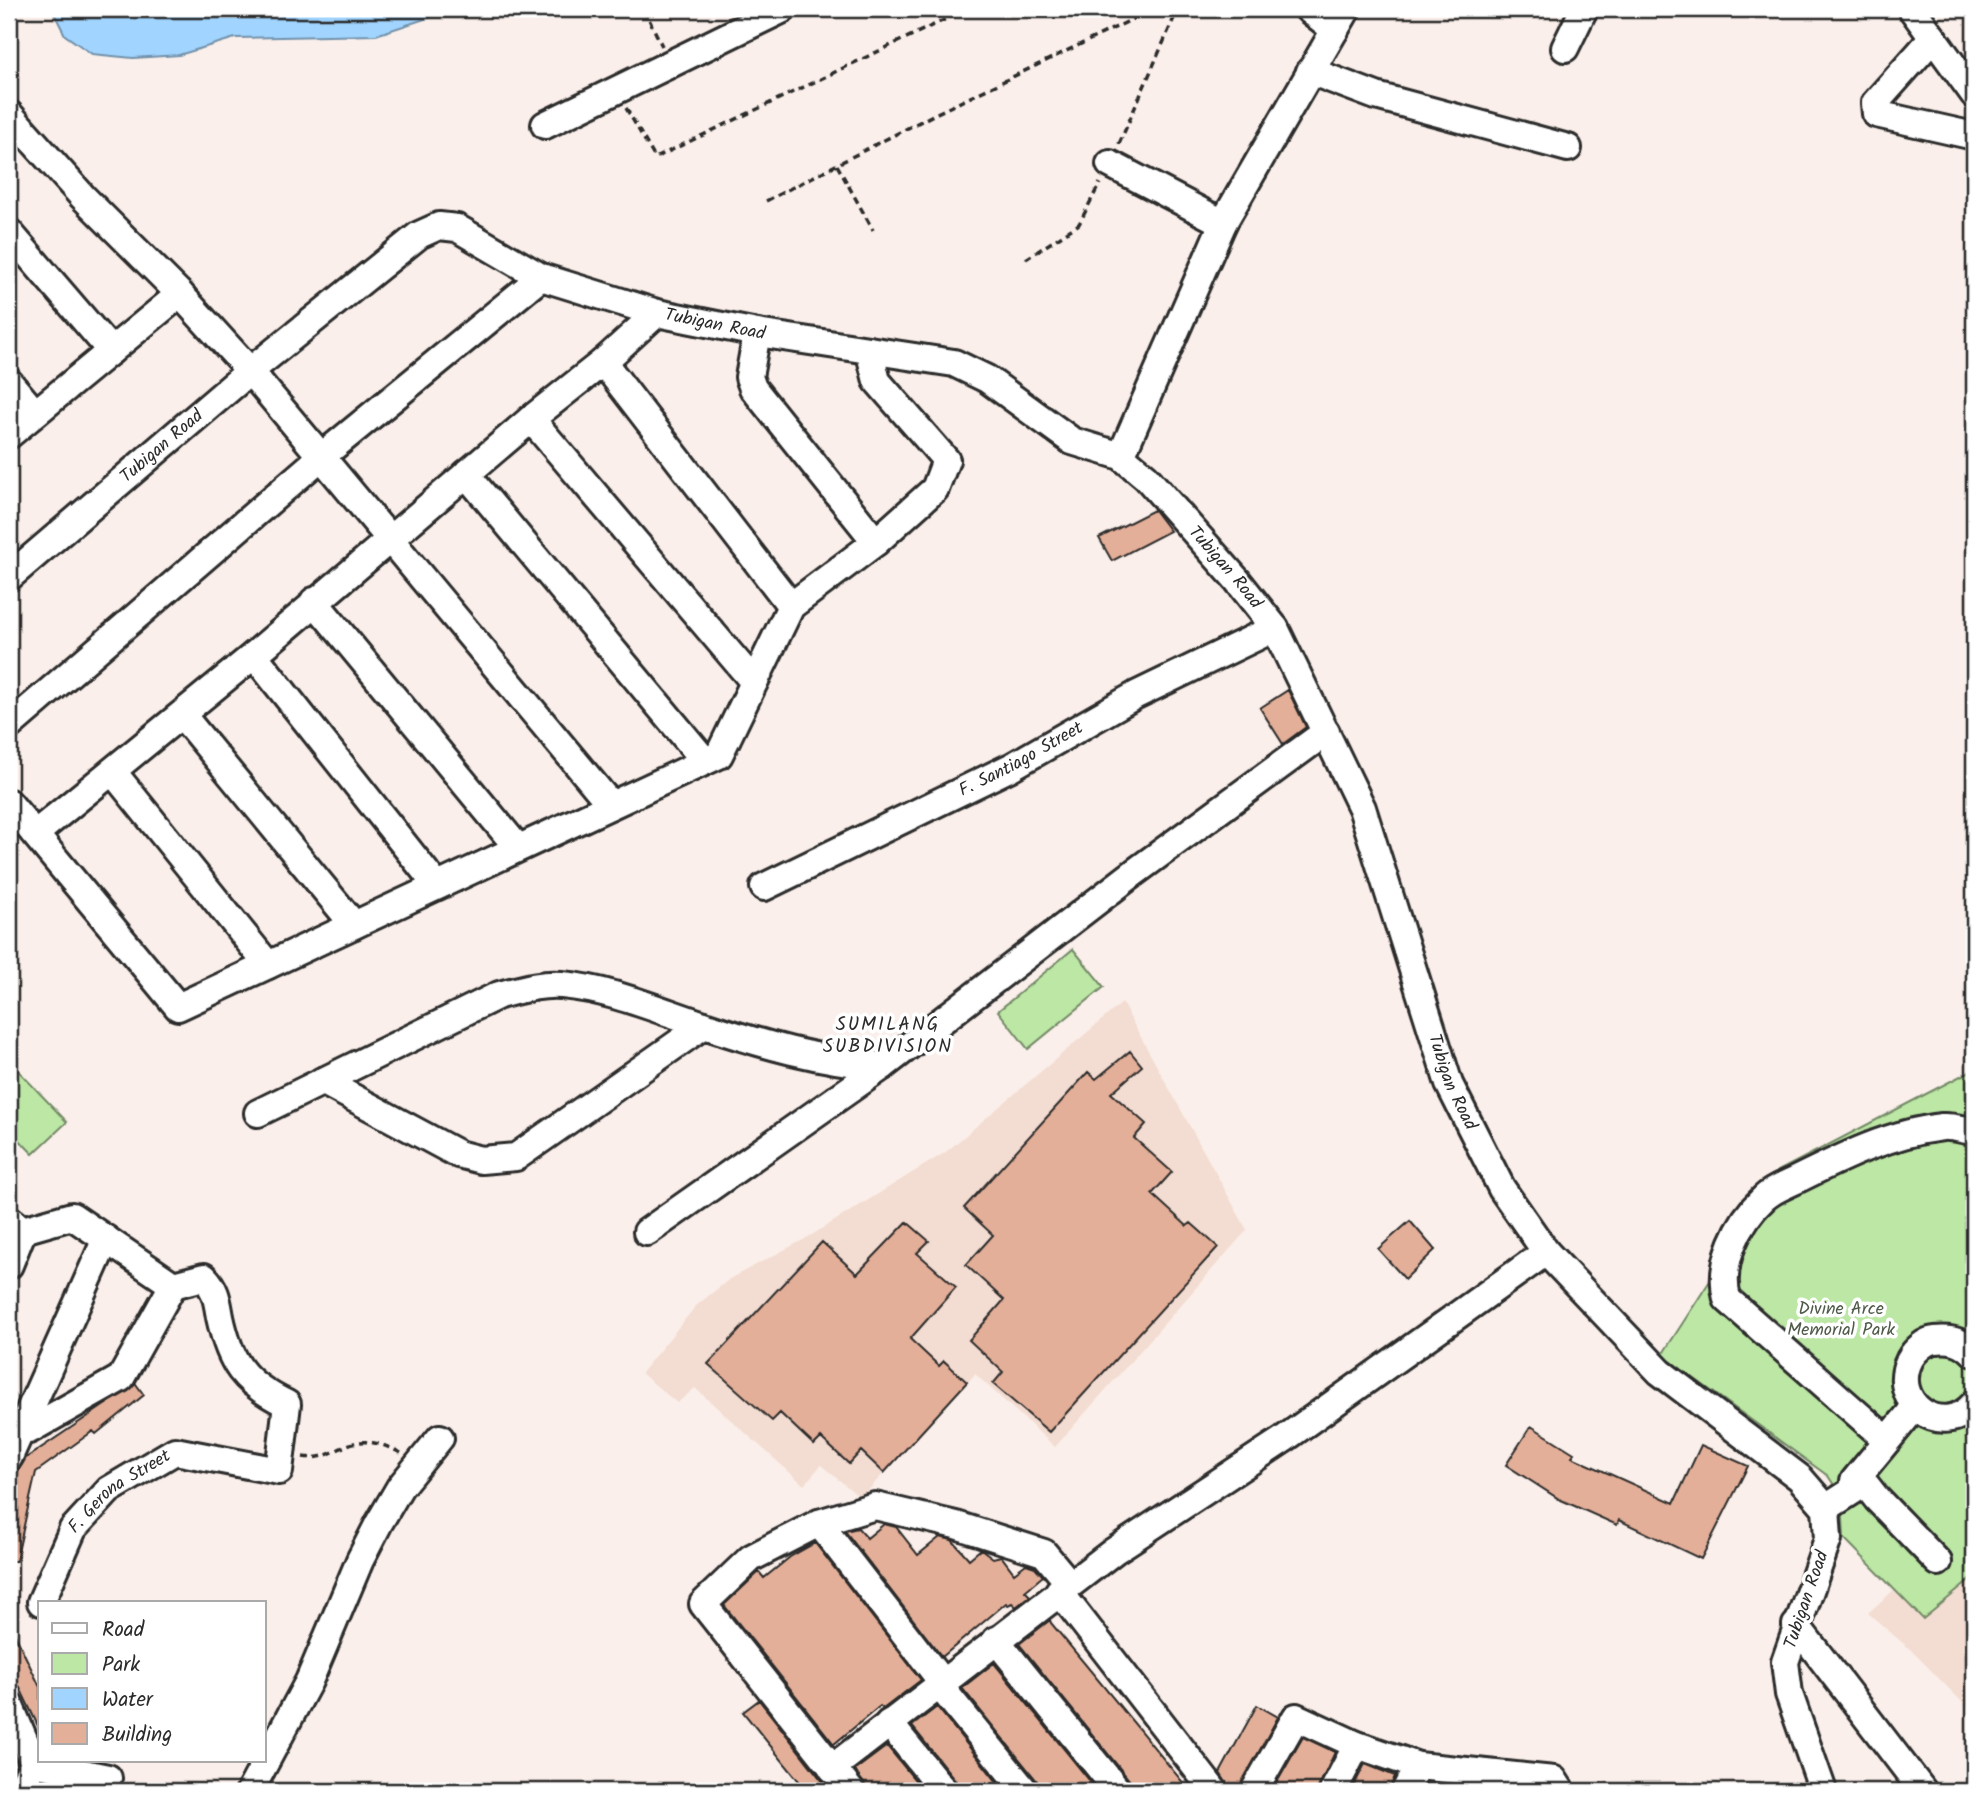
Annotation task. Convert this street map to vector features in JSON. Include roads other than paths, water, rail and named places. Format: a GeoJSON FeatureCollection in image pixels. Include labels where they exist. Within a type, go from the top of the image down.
{"type":"FeatureCollection","features":[{"type":"Feature","properties":{"kind":"street"},"geometry":{"type":"LineString","coordinates":[[545,125],[783,9]]}},
{"type":"Feature","properties":{"kind":"street"},"geometry":{"type":"LineString","coordinates":[[1121,456],[1223,222],[1341,19],[1308,9]]}},
{"type":"Feature","properties":{"kind":"street"},"geometry":{"type":"LineString","coordinates":[[1565,48],[1584,9]]}},
{"type":"Feature","properties":{"kind":"street"},"geometry":{"type":"LineString","coordinates":[[1912,9],[1933,38],[1965,64],[1974,94]]}},
{"type":"Feature","properties":{"kind":"street"},"geometry":{"type":"LineString","coordinates":[[1933,38],[1875,103],[1876,114],[1974,136]]}},
{"type":"Feature","properties":{"kind":"street"},"geometry":{"type":"LineString","coordinates":[[1310,71],[1376,96],[1568,148]]}},
{"type":"Feature","properties":{"kind":"street"},"geometry":{"type":"LineString","coordinates":[[9,114],[83,197],[180,294],[250,371],[611,805]]}},
{"type":"Feature","properties":{"kind":"street"},"geometry":{"type":"LineString","coordinates":[[1110,164],[1223,222]]}},
{"type":"Feature","properties":{"kind":"street","name":"Tubigan Road"},"geometry":{"type":"LineString","coordinates":[[9,578],[250,371],[419,235],[439,226],[457,228],[476,236],[541,277],[657,313],[757,333],[954,363],[986,379],[1072,441],[1121,456],[1146,477],[1237,580],[1275,628],[1362,808],[1449,1084],[1502,1189],[1546,1252],[1660,1372],[1791,1471],[1821,1501],[1828,1539],[1785,1662],[1786,1680],[1823,1791]]}},
{"type":"Feature","properties":{"kind":"street"},"geometry":{"type":"LineString","coordinates":[[9,232],[111,351]]}},
{"type":"Feature","properties":{"kind":"street"},"geometry":{"type":"LineString","coordinates":[[9,726],[321,457],[541,277]]}},
{"type":"Feature","properties":{"kind":"street"},"geometry":{"type":"LineString","coordinates":[[9,435],[180,294]]}},
{"type":"Feature","properties":{"kind":"street"},"geometry":{"type":"LineString","coordinates":[[35,834],[183,715],[314,601],[603,362],[657,313]]}},
{"type":"Feature","properties":{"kind":"street"},"geometry":{"type":"LineString","coordinates":[[757,333],[749,377],[753,388],[876,542]]}},
{"type":"Feature","properties":{"kind":"street"},"geometry":{"type":"LineString","coordinates":[[9,803],[178,1007],[719,755],[792,606],[876,542],[935,489],[946,460],[877,381],[869,350]]}},
{"type":"Feature","properties":{"kind":"street"},"geometry":{"type":"LineString","coordinates":[[603,362],[792,606]]}},
{"type":"Feature","properties":{"kind":"street"},"geometry":{"type":"LineString","coordinates":[[9,382],[35,413]]}},
{"type":"Feature","properties":{"kind":"street"},"geometry":{"type":"LineString","coordinates":[[531,419],[754,682]]}},
{"type":"Feature","properties":{"kind":"street"},"geometry":{"type":"LineString","coordinates":[[466,474],[705,761]]}},
{"type":"Feature","properties":{"kind":"street"},"geometry":{"type":"LineString","coordinates":[[314,601],[518,848]]}},
{"type":"Feature","properties":{"kind":"street","name":"F. Santiago Street"},"geometry":{"type":"LineString","coordinates":[[764,887],[1011,767],[1136,695],[1275,628]]}},
{"type":"Feature","properties":{"kind":"street"},"geometry":{"type":"LineString","coordinates":[[254,655],[437,886]]}},
{"type":"Feature","properties":{"kind":"street"},"geometry":{"type":"LineString","coordinates":[[183,715],[354,925]]}},
{"type":"Feature","properties":{"kind":"street"},"geometry":{"type":"LineString","coordinates":[[647,1233],[883,1066],[1135,872],[1326,732]]}},
{"type":"Feature","properties":{"kind":"street"},"geometry":{"type":"LineString","coordinates":[[113,772],[268,965]]}},
{"type":"Feature","properties":{"kind":"street"},"geometry":{"type":"LineString","coordinates":[[258,1113],[499,995],[531,987],[560,984],[593,991],[814,1056],[883,1066]]}},
{"type":"Feature","properties":{"kind":"street"},"geometry":{"type":"LineString","coordinates":[[322,1081],[458,1154],[481,1160],[516,1157],[704,1025]]}},
{"type":"Feature","properties":{"kind":"street"},"geometry":{"type":"LineString","coordinates":[[1887,1440],[1727,1298],[1723,1284],[1729,1255],[1741,1224],[1765,1195],[1859,1150],[1945,1127],[1974,1131]]}},
{"type":"Feature","properties":{"kind":"street"},"geometry":{"type":"LineString","coordinates":[[9,1265],[16,1225],[72,1216],[173,1285],[121,1378],[29,1430],[15,1425]]}},
{"type":"Feature","properties":{"kind":"street"},"geometry":{"type":"LineString","coordinates":[[9,1457],[15,1425],[106,1239]]}},
{"type":"Feature","properties":{"kind":"street"},"geometry":{"type":"LineString","coordinates":[[832,1768],[1064,1587],[1284,1439],[1546,1252]]}},
{"type":"Feature","properties":{"kind":"street","name":"F. Gerona Street"},"geometry":{"type":"LineString","coordinates":[[41,1601],[73,1529],[109,1490],[175,1451],[279,1471],[287,1404],[243,1376],[226,1344],[215,1288],[204,1277],[173,1285]]}},
{"type":"Feature","properties":{"kind":"street"},"geometry":{"type":"LineString","coordinates":[[1972,1345],[1950,1338],[1930,1341],[1913,1352],[1904,1370],[1905,1390],[1914,1407],[1931,1418],[1950,1419],[1968,1412],[1974,1404]]}},
{"type":"Feature","properties":{"kind":"street"},"geometry":{"type":"LineString","coordinates":[[1856,1478],[1914,1407]]}},
{"type":"Feature","properties":{"kind":"street"},"geometry":{"type":"LineString","coordinates":[[266,1761],[309,1681],[360,1560],[400,1487],[440,1438]]}},
{"type":"Feature","properties":{"kind":"street"},"geometry":{"type":"LineString","coordinates":[[1821,1501],[1846,1475],[1856,1478],[1938,1562]]}},
{"type":"Feature","properties":{"kind":"street"},"geometry":{"type":"LineString","coordinates":[[851,1791],[703,1604],[751,1558],[819,1524],[876,1506],[956,1525],[1044,1553],[1064,1587],[1214,1791]]}},
{"type":"Feature","properties":{"kind":"street"},"geometry":{"type":"LineString","coordinates":[[819,1524],[1025,1791]]}},
{"type":"Feature","properties":{"kind":"street"},"geometry":{"type":"LineString","coordinates":[[1796,1625],[1923,1791]]}},
{"type":"Feature","properties":{"kind":"street"},"geometry":{"type":"LineString","coordinates":[[996,1640],[1118,1791]]}},
{"type":"Feature","properties":{"kind":"street"},"geometry":{"type":"LineString","coordinates":[[9,1704],[37,1758],[19,1791]]}},
{"type":"Feature","properties":{"kind":"street"},"geometry":{"type":"LineString","coordinates":[[1254,1791],[1296,1717],[1357,1745],[1418,1766],[1483,1783],[1554,1780],[1561,1791]]}},
{"type":"Feature","properties":{"kind":"street"},"geometry":{"type":"LineString","coordinates":[[889,1723],[944,1791]]}},
{"type":"Feature","properties":{"kind":"street"},"geometry":{"type":"LineString","coordinates":[[1333,1791],[1357,1745]]}},
{"type":"Feature","properties":{"kind":"street"},"geometry":{"type":"LineString","coordinates":[[51,1762],[108,1778]]}},
{"type":"Feature","properties":{"kind":"street"},"geometry":{"type":"LineString","coordinates":[[250,1791],[266,1762]]}},
{"type":"Feature","properties":{"kind":"street"},"geometry":{"type":"LineString","coordinates":[[1405,1791],[1418,1766]]}},
{"type":"Feature","properties":{"kind":"water"},"geometry":{"type":"Polygon","coordinates":[[[52,9],[113,9],[121,14],[136,9],[434,9],[431,17],[376,35],[235,38],[179,55],[133,58],[92,54],[65,35],[52,9]]]}},
{"type":"Feature","properties":{"kind":"district","name":"SUMILANG SUBDIVISION"},"geometry":{"type":"Point","coordinates":[888,1036]}},
{"type":"Feature","properties":{"kind":"park label","name":"Divine Arce Memorial Park"},"geometry":{"type":"Point","coordinates":[1841,1319]}}]}
